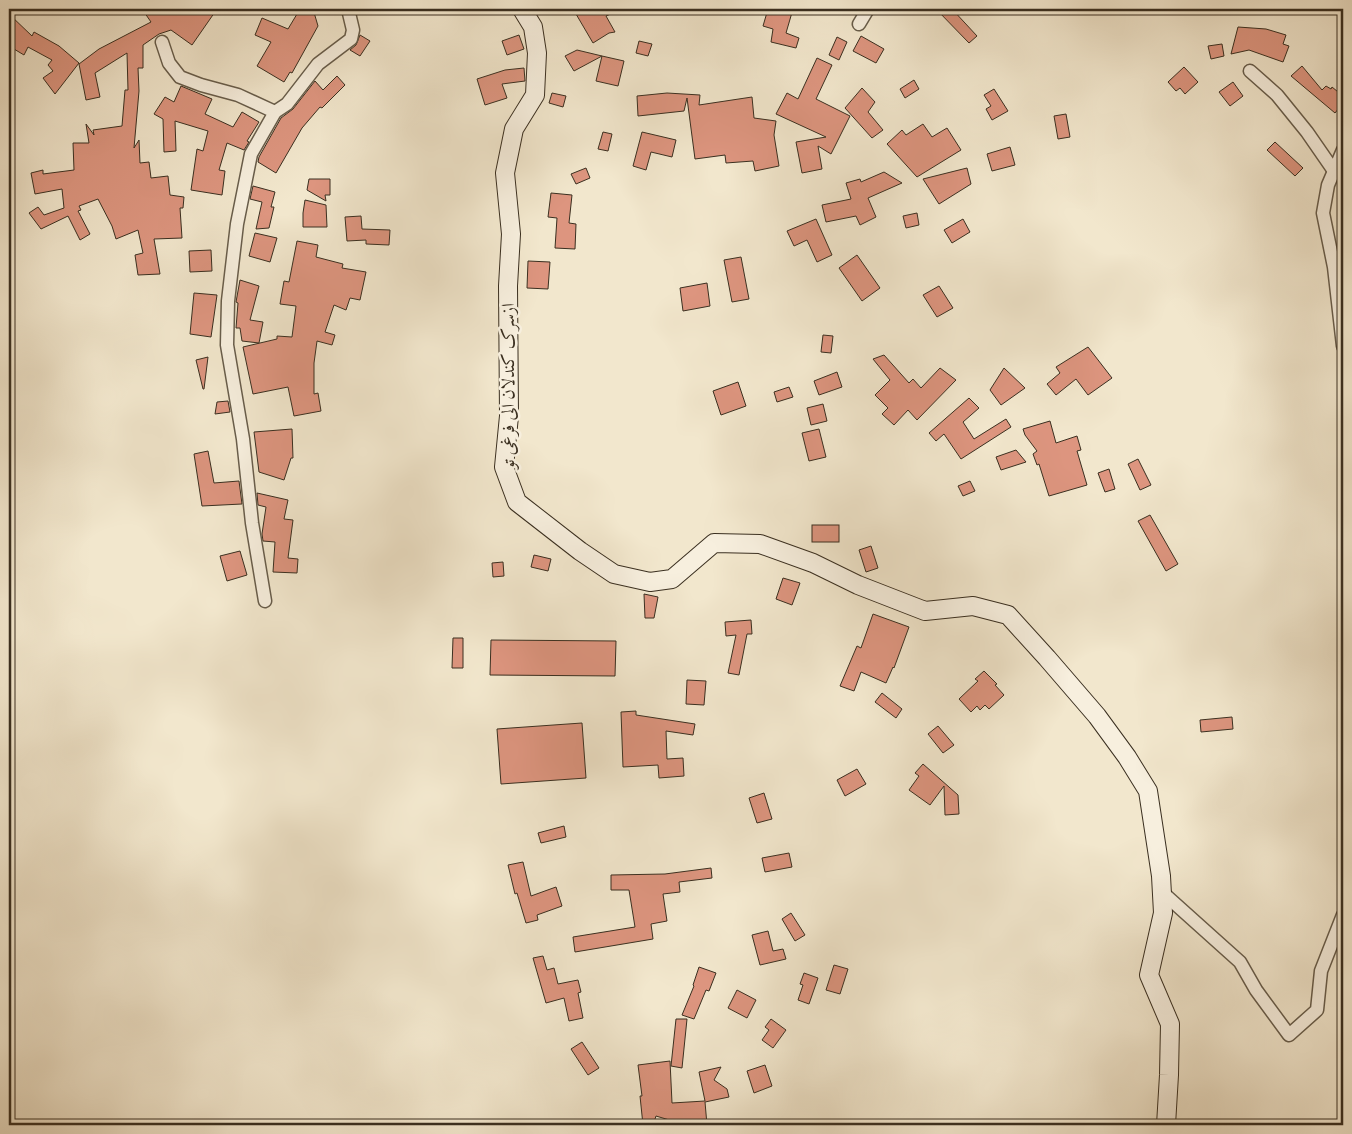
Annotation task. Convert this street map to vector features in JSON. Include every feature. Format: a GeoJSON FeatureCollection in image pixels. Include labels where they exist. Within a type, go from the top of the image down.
{"type":"FeatureCollection","features":[{"type":"Feature","properties":{"kind":"street"},"geometry":{"type":"LineString","coordinates":[[264,600],[252,523],[243,438],[227,345],[228,301],[237,224],[251,154],[274,112],[287,104],[318,64],[351,39],[352,30],[348,9]]}},
{"type":"Feature","properties":{"kind":"street","name":"ازسرک کندلان الی فرغی تو"},"geometry":{"type":"LineString","coordinates":[[522,9],[533,27],[537,53],[535,95],[514,129],[505,173],[511,234],[508,286],[509,416],[504,467],[517,502],[580,551],[614,574],[650,582],[672,580],[714,544],[760,544],[813,562],[858,585],[925,610],[973,606],[1008,616],[1097,716],[1127,757],[1148,791],[1162,892],[1163,913],[1150,975],[1170,1024],[1166,1125]]}},
{"type":"Feature","properties":{"kind":"street"},"geometry":{"type":"LineString","coordinates":[[859,24],[868,9]]}},
{"type":"Feature","properties":{"kind":"street"},"geometry":{"type":"LineString","coordinates":[[162,42],[169,62],[180,77],[238,95],[274,112]]}},
{"type":"Feature","properties":{"kind":"street"},"geometry":{"type":"LineString","coordinates":[[1250,71],[1277,95],[1307,132],[1334,171]]}},
{"type":"Feature","properties":{"kind":"street"},"geometry":{"type":"LineString","coordinates":[[1343,150],[1328,184],[1323,213],[1334,268],[1343,346]]}},
{"type":"Feature","properties":{"kind":"street"},"geometry":{"type":"LineString","coordinates":[[1162,892],[1240,962],[1256,990],[1289,1035],[1317,1010],[1321,971],[1343,915]]}},
{"type":"Feature","properties":{"kind":"building"},"geometry":{"type":"Polygon","coordinates":[[[142,9],[217,9],[192,45],[171,30],[159,34],[143,45],[143,68],[138,68],[139,91],[134,148],[139,140],[140,163],[149,162],[151,178],[168,176],[170,195],[184,197],[183,208],[180,208],[182,238],[154,239],[160,274],[138,275],[135,255],[143,253],[138,230],[116,239],[112,226],[98,199],[79,206],[81,210],[78,211],[90,234],[80,240],[68,216],[41,229],[29,213],[38,207],[44,215],[64,208],[62,189],[35,194],[31,173],[43,170],[43,174],[74,170],[73,143],[89,143],[86,124],[94,135],[93,130],[122,126],[125,90],[128,90],[127,53],[95,73],[100,97],[86,100],[79,64],[99,49],[151,22],[142,9]]]}},
{"type":"Feature","properties":{"kind":"building"},"geometry":{"type":"Polygon","coordinates":[[[300,9],[313,9],[318,26],[292,73],[290,72],[284,82],[257,66],[271,42],[255,35],[262,18],[288,29],[300,9]]]}},
{"type":"Feature","properties":{"kind":"building"},"geometry":{"type":"Polygon","coordinates":[[[584,9],[622,9],[606,16],[615,32],[609,33],[593,43],[576,14],[584,9]]]}},
{"type":"Feature","properties":{"kind":"building"},"geometry":{"type":"Polygon","coordinates":[[[768,9],[793,9],[786,33],[799,38],[796,48],[771,42],[773,29],[763,26],[768,9]]]}},
{"type":"Feature","properties":{"kind":"building"},"geometry":{"type":"Polygon","coordinates":[[[936,9],[952,9],[977,36],[969,43],[936,9]]]}},
{"type":"Feature","properties":{"kind":"building"},"geometry":{"type":"Polygon","coordinates":[[[9,14],[32,36],[34,32],[59,46],[79,63],[55,94],[43,78],[53,71],[48,65],[52,60],[28,47],[24,55],[9,46],[9,14]]]}},
{"type":"Feature","properties":{"kind":"building"},"geometry":{"type":"Polygon","coordinates":[[[1238,27],[1266,29],[1286,35],[1283,44],[1289,46],[1283,62],[1249,50],[1231,54],[1238,27]]]}},
{"type":"Feature","properties":{"kind":"building"},"geometry":{"type":"Polygon","coordinates":[[[360,35],[370,41],[360,56],[350,50],[356,45],[360,35]]]}},
{"type":"Feature","properties":{"kind":"building"},"geometry":{"type":"Polygon","coordinates":[[[519,35],[524,49],[507,55],[502,41],[519,35]]]}},
{"type":"Feature","properties":{"kind":"building"},"geometry":{"type":"Polygon","coordinates":[[[861,36],[884,49],[876,63],[853,51],[861,36]]]}},
{"type":"Feature","properties":{"kind":"building"},"geometry":{"type":"Polygon","coordinates":[[[837,37],[847,42],[839,60],[829,55],[837,37]]]}},
{"type":"Feature","properties":{"kind":"building"},"geometry":{"type":"Polygon","coordinates":[[[639,41],[652,44],[648,56],[636,53],[639,41]]]}},
{"type":"Feature","properties":{"kind":"building"},"geometry":{"type":"Polygon","coordinates":[[[1222,44],[1224,56],[1211,59],[1208,46],[1222,44]]]}},
{"type":"Feature","properties":{"kind":"building"},"geometry":{"type":"Polygon","coordinates":[[[577,50],[602,56],[574,71],[565,56],[577,50]]]}},
{"type":"Feature","properties":{"kind":"building"},"geometry":{"type":"Polygon","coordinates":[[[602,56],[624,61],[618,86],[596,81],[602,56]]]}},
{"type":"Feature","properties":{"kind":"building"},"geometry":{"type":"Polygon","coordinates":[[[817,58],[832,65],[816,99],[850,116],[831,154],[818,146],[822,169],[802,173],[796,142],[826,137],[776,114],[787,93],[798,99],[817,58]]]}},
{"type":"Feature","properties":{"kind":"building"},"geometry":{"type":"Polygon","coordinates":[[[1302,66],[1322,90],[1326,86],[1331,89],[1332,87],[1343,96],[1343,103],[1335,113],[1291,76],[1302,66]]]}},
{"type":"Feature","properties":{"kind":"building"},"geometry":{"type":"Polygon","coordinates":[[[1184,67],[1198,82],[1185,94],[1180,88],[1176,91],[1168,82],[1184,67]]]}},
{"type":"Feature","properties":{"kind":"building"},"geometry":{"type":"Polygon","coordinates":[[[524,68],[525,81],[502,84],[507,98],[485,105],[477,79],[505,70],[524,68]]]}},
{"type":"Feature","properties":{"kind":"building"},"geometry":{"type":"Polygon","coordinates":[[[337,76],[345,85],[322,108],[320,107],[302,128],[276,173],[258,162],[281,118],[293,109],[315,81],[323,90],[337,76]]]}},
{"type":"Feature","properties":{"kind":"building"},"geometry":{"type":"Polygon","coordinates":[[[914,80],[919,89],[905,98],[900,89],[914,80]]]}},
{"type":"Feature","properties":{"kind":"building"},"geometry":{"type":"Polygon","coordinates":[[[1233,82],[1243,96],[1230,106],[1219,92],[1233,82]]]}},
{"type":"Feature","properties":{"kind":"building"},"geometry":{"type":"Polygon","coordinates":[[[181,86],[212,99],[205,114],[233,127],[242,112],[259,122],[247,141],[249,142],[244,150],[227,143],[219,170],[225,171],[222,195],[191,190],[197,149],[203,151],[208,131],[175,121],[176,151],[164,152],[163,119],[154,114],[165,97],[174,102],[181,86]]]}},
{"type":"Feature","properties":{"kind":"building"},"geometry":{"type":"Polygon","coordinates":[[[862,88],[875,102],[868,112],[883,130],[872,138],[845,108],[862,88]]]}},
{"type":"Feature","properties":{"kind":"building"},"geometry":{"type":"Polygon","coordinates":[[[994,89],[1008,111],[992,120],[986,109],[991,106],[984,95],[994,89]]]}},
{"type":"Feature","properties":{"kind":"building"},"geometry":{"type":"Polygon","coordinates":[[[552,93],[566,96],[563,107],[549,103],[552,93]]]}},
{"type":"Feature","properties":{"kind":"building"},"geometry":{"type":"Polygon","coordinates":[[[667,93],[700,95],[699,105],[752,97],[754,118],[776,121],[774,135],[779,166],[755,171],[753,161],[726,163],[725,155],[695,159],[687,98],[684,111],[638,116],[637,96],[667,93]]]}},
{"type":"Feature","properties":{"kind":"building"},"geometry":{"type":"Polygon","coordinates":[[[1066,114],[1070,137],[1058,139],[1054,116],[1066,114]]]}},
{"type":"Feature","properties":{"kind":"building"},"geometry":{"type":"Polygon","coordinates":[[[923,124],[932,137],[947,128],[961,150],[917,177],[887,144],[902,130],[906,135],[923,124]]]}},
{"type":"Feature","properties":{"kind":"building"},"geometry":{"type":"Polygon","coordinates":[[[603,132],[612,134],[608,151],[598,149],[603,132]]]}},
{"type":"Feature","properties":{"kind":"building"},"geometry":{"type":"Polygon","coordinates":[[[642,132],[676,140],[672,157],[651,152],[646,170],[633,166],[642,132]]]}},
{"type":"Feature","properties":{"kind":"building"},"geometry":{"type":"Polygon","coordinates":[[[1275,142],[1303,168],[1295,176],[1267,150],[1275,142]]]}},
{"type":"Feature","properties":{"kind":"building"},"geometry":{"type":"Polygon","coordinates":[[[1010,147],[1015,165],[992,171],[987,154],[1010,147]]]}},
{"type":"Feature","properties":{"kind":"building"},"geometry":{"type":"Polygon","coordinates":[[[586,168],[590,178],[576,184],[571,174],[586,168]]]}},
{"type":"Feature","properties":{"kind":"building"},"geometry":{"type":"Polygon","coordinates":[[[967,168],[971,184],[939,204],[923,179],[967,168]]]}},
{"type":"Feature","properties":{"kind":"building"},"geometry":{"type":"Polygon","coordinates":[[[884,172],[902,183],[868,198],[876,217],[860,225],[856,216],[826,222],[822,205],[851,199],[846,183],[860,179],[861,182],[884,172]]]}},
{"type":"Feature","properties":{"kind":"building"},"geometry":{"type":"Polygon","coordinates":[[[309,179],[330,179],[330,195],[325,195],[326,201],[307,190],[309,179]]]}},
{"type":"Feature","properties":{"kind":"building"},"geometry":{"type":"Polygon","coordinates":[[[253,186],[275,192],[269,228],[256,229],[262,202],[250,199],[253,186]]]}},
{"type":"Feature","properties":{"kind":"building"},"geometry":{"type":"Polygon","coordinates":[[[551,193],[572,195],[569,223],[576,224],[575,249],[555,248],[557,218],[548,217],[551,193]]]}},
{"type":"Feature","properties":{"kind":"building"},"geometry":{"type":"Polygon","coordinates":[[[305,200],[326,205],[327,227],[303,227],[305,200]]]}},
{"type":"Feature","properties":{"kind":"building"},"geometry":{"type":"Polygon","coordinates":[[[917,213],[919,225],[906,228],[903,216],[917,213]]]}},
{"type":"Feature","properties":{"kind":"building"},"geometry":{"type":"Polygon","coordinates":[[[361,216],[362,229],[390,230],[389,245],[366,244],[366,240],[347,241],[345,217],[361,216]]]}},
{"type":"Feature","properties":{"kind":"building"},"geometry":{"type":"Polygon","coordinates":[[[816,219],[832,255],[817,262],[807,240],[794,246],[787,231],[816,219]]]}},
{"type":"Feature","properties":{"kind":"building"},"geometry":{"type":"Polygon","coordinates":[[[963,219],[970,232],[952,243],[944,230],[963,219]]]}},
{"type":"Feature","properties":{"kind":"building"},"geometry":{"type":"Polygon","coordinates":[[[255,233],[277,238],[270,262],[249,256],[255,233]]]}},
{"type":"Feature","properties":{"kind":"building"},"geometry":{"type":"Polygon","coordinates":[[[297,241],[318,245],[316,257],[343,264],[342,268],[366,272],[360,300],[350,298],[346,310],[334,305],[325,332],[335,335],[332,345],[317,341],[314,363],[314,394],[318,393],[321,411],[294,416],[288,387],[253,394],[243,347],[277,339],[277,336],[292,337],[296,306],[280,304],[284,281],[289,282],[297,241]]]}},
{"type":"Feature","properties":{"kind":"building"},"geometry":{"type":"Polygon","coordinates":[[[211,250],[212,271],[190,272],[189,251],[211,250]]]}},
{"type":"Feature","properties":{"kind":"building"},"geometry":{"type":"Polygon","coordinates":[[[857,255],[880,288],[862,301],[839,268],[857,255]]]}},
{"type":"Feature","properties":{"kind":"building"},"geometry":{"type":"Polygon","coordinates":[[[741,257],[749,299],[732,302],[724,260],[741,257]]]}},
{"type":"Feature","properties":{"kind":"building"},"geometry":{"type":"Polygon","coordinates":[[[528,261],[550,262],[548,289],[527,288],[528,261]]]}},
{"type":"Feature","properties":{"kind":"building"},"geometry":{"type":"Polygon","coordinates":[[[240,280],[259,286],[250,320],[263,322],[259,343],[242,341],[240,328],[236,328],[238,303],[236,302],[240,280]]]}},
{"type":"Feature","properties":{"kind":"building"},"geometry":{"type":"Polygon","coordinates":[[[707,283],[710,306],[683,311],[680,288],[707,283]]]}},
{"type":"Feature","properties":{"kind":"building"},"geometry":{"type":"Polygon","coordinates":[[[939,286],[953,308],[937,317],[923,295],[939,286]]]}},
{"type":"Feature","properties":{"kind":"building"},"geometry":{"type":"Polygon","coordinates":[[[194,293],[217,295],[211,337],[190,334],[194,293]]]}},
{"type":"Feature","properties":{"kind":"building"},"geometry":{"type":"Polygon","coordinates":[[[823,335],[833,336],[831,353],[821,352],[823,335]]]}},
{"type":"Feature","properties":{"kind":"building"},"geometry":{"type":"Polygon","coordinates":[[[1088,347],[1112,378],[1088,395],[1076,379],[1056,395],[1047,384],[1060,373],[1056,367],[1088,347]]]}},
{"type":"Feature","properties":{"kind":"building"},"geometry":{"type":"Polygon","coordinates":[[[884,355],[909,383],[913,379],[921,388],[940,368],[956,380],[917,420],[908,410],[894,425],[882,414],[888,408],[875,395],[890,380],[873,359],[884,355]]]}},
{"type":"Feature","properties":{"kind":"building"},"geometry":{"type":"Polygon","coordinates":[[[208,357],[204,389],[203,389],[196,360],[208,357]]]}},
{"type":"Feature","properties":{"kind":"building"},"geometry":{"type":"Polygon","coordinates":[[[1004,368],[1025,388],[1001,405],[990,390],[1004,368]]]}},
{"type":"Feature","properties":{"kind":"building"},"geometry":{"type":"Polygon","coordinates":[[[837,372],[842,387],[819,395],[814,381],[837,372]]]}},
{"type":"Feature","properties":{"kind":"building"},"geometry":{"type":"Polygon","coordinates":[[[738,382],[746,406],[721,415],[713,391],[738,382]]]}},
{"type":"Feature","properties":{"kind":"building"},"geometry":{"type":"Polygon","coordinates":[[[789,387],[793,397],[777,402],[774,392],[789,387]]]}},
{"type":"Feature","properties":{"kind":"building"},"geometry":{"type":"Polygon","coordinates":[[[969,398],[979,408],[963,422],[974,439],[1006,419],[1011,427],[961,459],[944,434],[936,441],[929,433],[969,398]]]}},
{"type":"Feature","properties":{"kind":"building"},"geometry":{"type":"Polygon","coordinates":[[[228,401],[230,412],[215,414],[217,402],[228,401]]]}},
{"type":"Feature","properties":{"kind":"building"},"geometry":{"type":"Polygon","coordinates":[[[823,404],[827,421],[811,425],[807,408],[823,404]]]}},
{"type":"Feature","properties":{"kind":"building"},"geometry":{"type":"Polygon","coordinates":[[[1050,421],[1056,443],[1077,436],[1081,450],[1077,451],[1087,485],[1049,496],[1039,464],[1037,465],[1033,454],[1037,451],[1025,435],[1023,429],[1050,421]]]}},
{"type":"Feature","properties":{"kind":"building"},"geometry":{"type":"Polygon","coordinates":[[[292,429],[293,458],[291,458],[284,480],[259,472],[254,432],[292,429]]]}},
{"type":"Feature","properties":{"kind":"building"},"geometry":{"type":"Polygon","coordinates":[[[819,429],[826,457],[809,461],[802,433],[819,429]]]}},
{"type":"Feature","properties":{"kind":"building"},"geometry":{"type":"Polygon","coordinates":[[[1016,450],[1026,462],[1001,470],[996,457],[1016,450]]]}},
{"type":"Feature","properties":{"kind":"building"},"geometry":{"type":"Polygon","coordinates":[[[208,451],[214,483],[239,481],[242,504],[202,506],[194,454],[208,451]]]}},
{"type":"Feature","properties":{"kind":"building"},"geometry":{"type":"Polygon","coordinates":[[[1138,459],[1151,485],[1140,490],[1128,464],[1138,459]]]}},
{"type":"Feature","properties":{"kind":"building"},"geometry":{"type":"Polygon","coordinates":[[[1109,469],[1115,489],[1105,492],[1098,473],[1109,469]]]}},
{"type":"Feature","properties":{"kind":"building"},"geometry":{"type":"Polygon","coordinates":[[[970,481],[975,491],[963,496],[958,486],[970,481]]]}},
{"type":"Feature","properties":{"kind":"building"},"geometry":{"type":"Polygon","coordinates":[[[257,493],[288,500],[284,519],[293,520],[288,558],[298,559],[297,573],[273,572],[275,542],[263,541],[262,534],[266,507],[258,505],[257,493]]]}},
{"type":"Feature","properties":{"kind":"building"},"geometry":{"type":"Polygon","coordinates":[[[1150,515],[1178,564],[1166,571],[1138,521],[1150,515]]]}},
{"type":"Feature","properties":{"kind":"building"},"geometry":{"type":"Polygon","coordinates":[[[812,525],[839,525],[839,542],[812,542],[812,525]]]}},
{"type":"Feature","properties":{"kind":"building"},"geometry":{"type":"Polygon","coordinates":[[[871,546],[878,568],[866,572],[859,550],[871,546]]]}},
{"type":"Feature","properties":{"kind":"building"},"geometry":{"type":"Polygon","coordinates":[[[240,551],[247,575],[227,581],[220,556],[240,551]]]}},
{"type":"Feature","properties":{"kind":"building"},"geometry":{"type":"Polygon","coordinates":[[[534,555],[551,559],[548,571],[531,567],[534,555]]]}},
{"type":"Feature","properties":{"kind":"building"},"geometry":{"type":"Polygon","coordinates":[[[503,562],[504,576],[493,577],[492,563],[503,562]]]}},
{"type":"Feature","properties":{"kind":"building"},"geometry":{"type":"Polygon","coordinates":[[[783,578],[800,583],[792,605],[776,599],[783,578]]]}},
{"type":"Feature","properties":{"kind":"building"},"geometry":{"type":"Polygon","coordinates":[[[644,594],[658,597],[654,618],[645,618],[644,594]]]}},
{"type":"Feature","properties":{"kind":"building"},"geometry":{"type":"Polygon","coordinates":[[[873,614],[909,627],[894,668],[886,683],[861,672],[854,691],[840,686],[857,646],[861,648],[873,614]]]}},
{"type":"Feature","properties":{"kind":"building"},"geometry":{"type":"Polygon","coordinates":[[[751,620],[752,634],[747,634],[739,675],[728,673],[736,635],[726,636],[725,622],[751,620]]]}},
{"type":"Feature","properties":{"kind":"building"},"geometry":{"type":"Polygon","coordinates":[[[453,638],[463,638],[463,668],[452,668],[453,638]]]}},
{"type":"Feature","properties":{"kind":"building"},"geometry":{"type":"Polygon","coordinates":[[[491,640],[616,641],[615,676],[490,675],[491,640]]]}},
{"type":"Feature","properties":{"kind":"building"},"geometry":{"type":"Polygon","coordinates":[[[984,671],[997,684],[995,685],[1004,695],[989,709],[985,705],[980,710],[977,706],[971,712],[959,699],[978,681],[975,679],[984,671]]]}},
{"type":"Feature","properties":{"kind":"building"},"geometry":{"type":"Polygon","coordinates":[[[687,680],[706,681],[704,705],[686,704],[687,680]]]}},
{"type":"Feature","properties":{"kind":"building"},"geometry":{"type":"Polygon","coordinates":[[[882,693],[902,709],[896,718],[875,702],[882,693]]]}},
{"type":"Feature","properties":{"kind":"building"},"geometry":{"type":"Polygon","coordinates":[[[636,711],[636,715],[695,724],[693,735],[666,731],[667,759],[683,758],[684,776],[659,778],[658,765],[623,767],[621,712],[636,711]]]}},
{"type":"Feature","properties":{"kind":"building"},"geometry":{"type":"Polygon","coordinates":[[[1232,717],[1233,729],[1201,732],[1200,720],[1232,717]]]}},
{"type":"Feature","properties":{"kind":"building"},"geometry":{"type":"Polygon","coordinates":[[[582,723],[586,778],[501,784],[497,729],[582,723]]]}},
{"type":"Feature","properties":{"kind":"building"},"geometry":{"type":"Polygon","coordinates":[[[938,726],[954,745],[943,753],[928,734],[938,726]]]}},
{"type":"Feature","properties":{"kind":"building"},"geometry":{"type":"Polygon","coordinates":[[[923,764],[958,795],[959,814],[945,815],[944,786],[930,805],[909,790],[919,776],[915,773],[923,764]]]}},
{"type":"Feature","properties":{"kind":"building"},"geometry":{"type":"Polygon","coordinates":[[[857,769],[866,784],[845,796],[837,780],[857,769]]]}},
{"type":"Feature","properties":{"kind":"building"},"geometry":{"type":"Polygon","coordinates":[[[764,793],[772,819],[757,823],[749,798],[764,793]]]}},
{"type":"Feature","properties":{"kind":"building"},"geometry":{"type":"Polygon","coordinates":[[[564,826],[566,837],[541,843],[538,833],[564,826]]]}},
{"type":"Feature","properties":{"kind":"building"},"geometry":{"type":"Polygon","coordinates":[[[789,853],[792,867],[765,872],[762,858],[789,853]]]}},
{"type":"Feature","properties":{"kind":"building"},"geometry":{"type":"Polygon","coordinates":[[[523,862],[531,896],[556,887],[562,906],[537,915],[538,920],[526,923],[517,893],[515,894],[508,865],[523,862]]]}},
{"type":"Feature","properties":{"kind":"building"},"geometry":{"type":"Polygon","coordinates":[[[711,868],[712,878],[679,882],[680,892],[663,894],[667,921],[651,924],[653,939],[575,952],[573,937],[635,927],[629,890],[611,890],[611,875],[665,874],[711,868]]]}},
{"type":"Feature","properties":{"kind":"building"},"geometry":{"type":"Polygon","coordinates":[[[791,913],[805,935],[795,941],[782,919],[791,913]]]}},
{"type":"Feature","properties":{"kind":"building"},"geometry":{"type":"Polygon","coordinates":[[[768,931],[773,951],[783,949],[786,959],[760,965],[752,935],[768,931]]]}},
{"type":"Feature","properties":{"kind":"building"},"geometry":{"type":"Polygon","coordinates":[[[543,956],[547,970],[554,968],[558,984],[578,980],[581,992],[578,993],[583,1018],[569,1021],[564,998],[546,1003],[533,958],[543,956]]]}},
{"type":"Feature","properties":{"kind":"building"},"geometry":{"type":"Polygon","coordinates":[[[834,965],[848,969],[840,994],[826,990],[834,965]]]}},
{"type":"Feature","properties":{"kind":"building"},"geometry":{"type":"Polygon","coordinates":[[[699,967],[716,973],[709,991],[706,990],[694,1019],[682,1015],[694,986],[699,967]]]}},
{"type":"Feature","properties":{"kind":"building"},"geometry":{"type":"Polygon","coordinates":[[[804,973],[818,978],[809,1004],[798,1000],[803,985],[800,984],[804,973]]]}},
{"type":"Feature","properties":{"kind":"building"},"geometry":{"type":"Polygon","coordinates":[[[737,990],[756,1000],[747,1018],[728,1008],[737,990]]]}},
{"type":"Feature","properties":{"kind":"building"},"geometry":{"type":"Polygon","coordinates":[[[676,1019],[687,1019],[682,1068],[671,1066],[676,1019]]]}},
{"type":"Feature","properties":{"kind":"building"},"geometry":{"type":"Polygon","coordinates":[[[771,1019],[786,1030],[773,1048],[762,1040],[769,1030],[765,1027],[771,1019]]]}},
{"type":"Feature","properties":{"kind":"building"},"geometry":{"type":"Polygon","coordinates":[[[582,1042],[599,1068],[588,1075],[571,1049],[582,1042]]]}},
{"type":"Feature","properties":{"kind":"building"},"geometry":{"type":"Polygon","coordinates":[[[670,1061],[672,1103],[705,1101],[699,1072],[721,1067],[714,1080],[727,1089],[729,1097],[705,1102],[707,1125],[693,1125],[693,1121],[676,1122],[656,1116],[653,1125],[643,1125],[638,1065],[670,1061]]]}},
{"type":"Feature","properties":{"kind":"building"},"geometry":{"type":"Polygon","coordinates":[[[765,1065],[772,1086],[754,1093],[747,1071],[765,1065]]]}}]}
